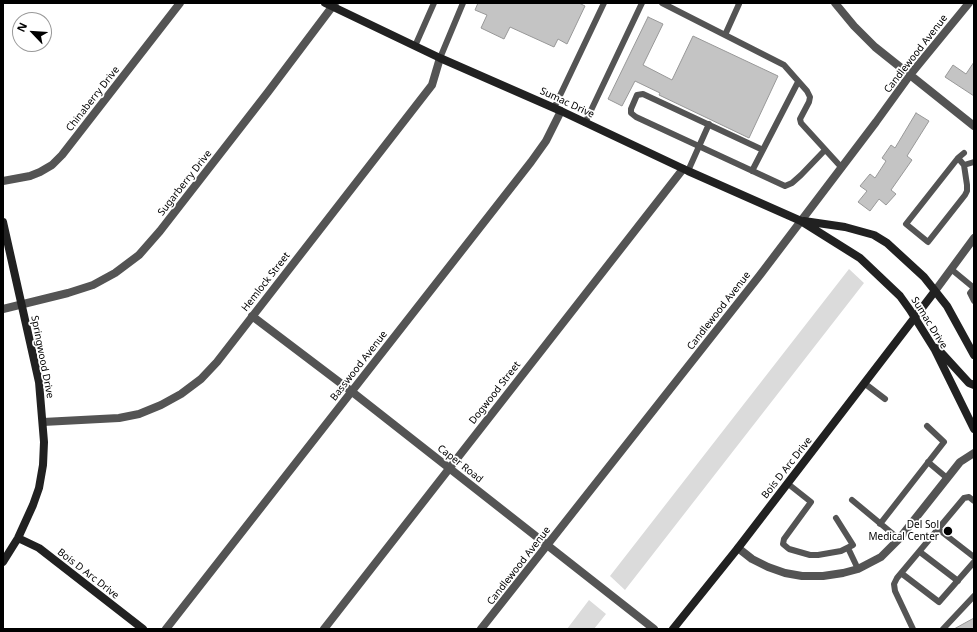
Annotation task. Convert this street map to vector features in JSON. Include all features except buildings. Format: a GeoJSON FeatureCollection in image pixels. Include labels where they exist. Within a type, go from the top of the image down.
{"type":"FeatureCollection","features":[{"type":"Feature","properties":{"kind":"street","name":"Chinaberry Drive"},"geometry":{"type":"LineString","coordinates":[[3,181],[30,176],[40,172],[52,165],[62,155],[180,3]]}},
{"type":"Feature","properties":{"kind":"street","name":"Sumac Drive"},"geometry":{"type":"LineString","coordinates":[[325,3],[334,5],[440,58],[557,110],[685,170],[801,221],[860,258],[900,296],[915,317],[935,350],[974,429]]}},
{"type":"Feature","properties":{"kind":"street"},"geometry":{"type":"LineString","coordinates":[[835,3],[854,26],[875,47],[974,126]]}},
{"type":"Feature","properties":{"kind":"street","name":"Candlewood Avenue"},"geometry":{"type":"LineString","coordinates":[[482,629],[801,221],[910,75],[968,3]]}},
{"type":"Feature","properties":{"kind":"street","name":"Sugarberry Drive"},"geometry":{"type":"LineString","coordinates":[[3,309],[68,293],[93,285],[115,273],[139,255],[170,219],[334,5]]}},
{"type":"Feature","properties":{"kind":"street","name":"Hemlock Street"},"geometry":{"type":"LineString","coordinates":[[43,422],[120,418],[139,414],[161,405],[181,394],[200,378],[217,362],[432,85],[440,58]]}},
{"type":"Feature","properties":{"kind":"street","name":"Basswood Avenue"},"geometry":{"type":"LineString","coordinates":[[166,629],[546,142],[557,110]]}},
{"type":"Feature","properties":{"kind":"street","name":"Dogwood Street"},"geometry":{"type":"LineString","coordinates":[[324,629],[449,468],[685,170]]}},
{"type":"Feature","properties":{"kind":"street","name":"Sumac Drive"},"geometry":{"type":"LineString","coordinates":[[801,221],[845,227],[874,235],[900,253],[924,277],[947,306],[974,355]]}},
{"type":"Feature","properties":{"kind":"street","name":"Springwood Drive"},"geometry":{"type":"LineString","coordinates":[[3,222],[39,382],[43,422],[43,466],[39,488],[18,538],[3,562]]}},
{"type":"Feature","properties":{"kind":"street"},"geometry":{"type":"LineString","coordinates":[[935,291],[974,238]]}},
{"type":"Feature","properties":{"kind":"street","name":"Bois D Arc Drive"},"geometry":{"type":"LineString","coordinates":[[673,629],[738,548],[935,291]]}},
{"type":"Feature","properties":{"kind":"street","name":"Caper Road"},"geometry":{"type":"LineString","coordinates":[[252,316],[654,629]]}},
{"type":"Feature","properties":{"kind":"street"},"geometry":{"type":"LineString","coordinates":[[926,336],[969,383],[974,385]]}},
{"type":"Feature","properties":{"kind":"street"},"geometry":{"type":"LineString","coordinates":[[738,548],[752,559],[768,567],[802,576],[823,576],[858,569],[881,557],[899,539],[960,462],[974,453]]}},
{"type":"Feature","properties":{"kind":"street","name":"Bois D Arc Drive"},"geometry":{"type":"LineString","coordinates":[[18,538],[39,548],[143,629]]}},
{"type":"Feature","properties":{"kind":"lane"},"geometry":{"type":"LineString","coordinates":[[415,46],[434,3]]}},
{"type":"Feature","properties":{"kind":"lane"},"geometry":{"type":"LineString","coordinates":[[440,58],[463,3]]}},
{"type":"Feature","properties":{"kind":"lane"},"geometry":{"type":"LineString","coordinates":[[557,110],[604,3]]}},
{"type":"Feature","properties":{"kind":"lane"},"geometry":{"type":"LineString","coordinates":[[585,123],[642,3]]}},
{"type":"Feature","properties":{"kind":"lane"},"geometry":{"type":"LineString","coordinates":[[662,3],[784,65],[791,71],[810,96],[809,102],[800,119],[801,123],[842,168]]}},
{"type":"Feature","properties":{"kind":"lane"},"geometry":{"type":"LineString","coordinates":[[725,35],[739,4],[738,3]]}},
{"type":"Feature","properties":{"kind":"lane"},"geometry":{"type":"LineString","coordinates":[[752,171],[798,82]]}},
{"type":"Feature","properties":{"kind":"lane"},"geometry":{"type":"LineString","coordinates":[[763,150],[643,94],[637,95],[634,99],[631,113],[786,186],[801,175],[825,150]]}},
{"type":"Feature","properties":{"kind":"lane"},"geometry":{"type":"LineString","coordinates":[[685,170],[700,146],[709,124]]}},
{"type":"Feature","properties":{"kind":"lane"},"geometry":{"type":"LineString","coordinates":[[958,158],[964,165],[967,191],[928,242],[906,224],[958,158],[964,153]]}},
{"type":"Feature","properties":{"kind":"lane"},"geometry":{"type":"LineString","coordinates":[[964,165],[974,162]]}},
{"type":"Feature","properties":{"kind":"lane"},"geometry":{"type":"LineString","coordinates":[[951,269],[974,288],[970,293],[974,301]]}},
{"type":"Feature","properties":{"kind":"lane"},"geometry":{"type":"LineString","coordinates":[[864,383],[885,399]]}},
{"type":"Feature","properties":{"kind":"lane"},"geometry":{"type":"LineString","coordinates":[[880,524],[944,442],[927,426]]}},
{"type":"Feature","properties":{"kind":"lane"},"geometry":{"type":"LineString","coordinates":[[928,462],[947,478]]}},
{"type":"Feature","properties":{"kind":"lane"},"geometry":{"type":"LineString","coordinates":[[787,483],[811,502],[784,539],[783,544],[789,549],[810,555],[842,551],[853,545],[836,518]]}},
{"type":"Feature","properties":{"kind":"lane"},"geometry":{"type":"LineString","coordinates":[[914,629],[895,591],[894,584],[901,573],[964,498],[969,497],[974,501]]}},
{"type":"Feature","properties":{"kind":"lane"},"geometry":{"type":"LineString","coordinates":[[852,500],[899,539]]}},
{"type":"Feature","properties":{"kind":"lane"},"geometry":{"type":"LineString","coordinates":[[938,529],[974,557]]}},
{"type":"Feature","properties":{"kind":"lane"},"geometry":{"type":"LineString","coordinates":[[848,548],[858,569]]}},
{"type":"Feature","properties":{"kind":"lane"},"geometry":{"type":"LineString","coordinates":[[920,552],[958,581]]}},
{"type":"Feature","properties":{"kind":"lane"},"geometry":{"type":"LineString","coordinates":[[901,573],[939,602],[974,562]]}},
{"type":"Feature","properties":{"kind":"lane"},"geometry":{"type":"LineString","coordinates":[[943,629],[974,596]]}},
{"type":"Feature","properties":{"kind":"shaded area"},"geometry":{"type":"Polygon","coordinates":[[[849,269],[864,283],[625,590],[610,576],[849,269]]]}},
{"type":"Feature","properties":{"kind":"shaded area"},"geometry":{"type":"Polygon","coordinates":[[[589,600],[606,614],[594,629],[567,629],[589,600]]]}},
{"type":"Feature","properties":{"kind":"place","name":"Del Sol Medical Center"},"geometry":{"type":"Point","coordinates":[948,531]}}]}
